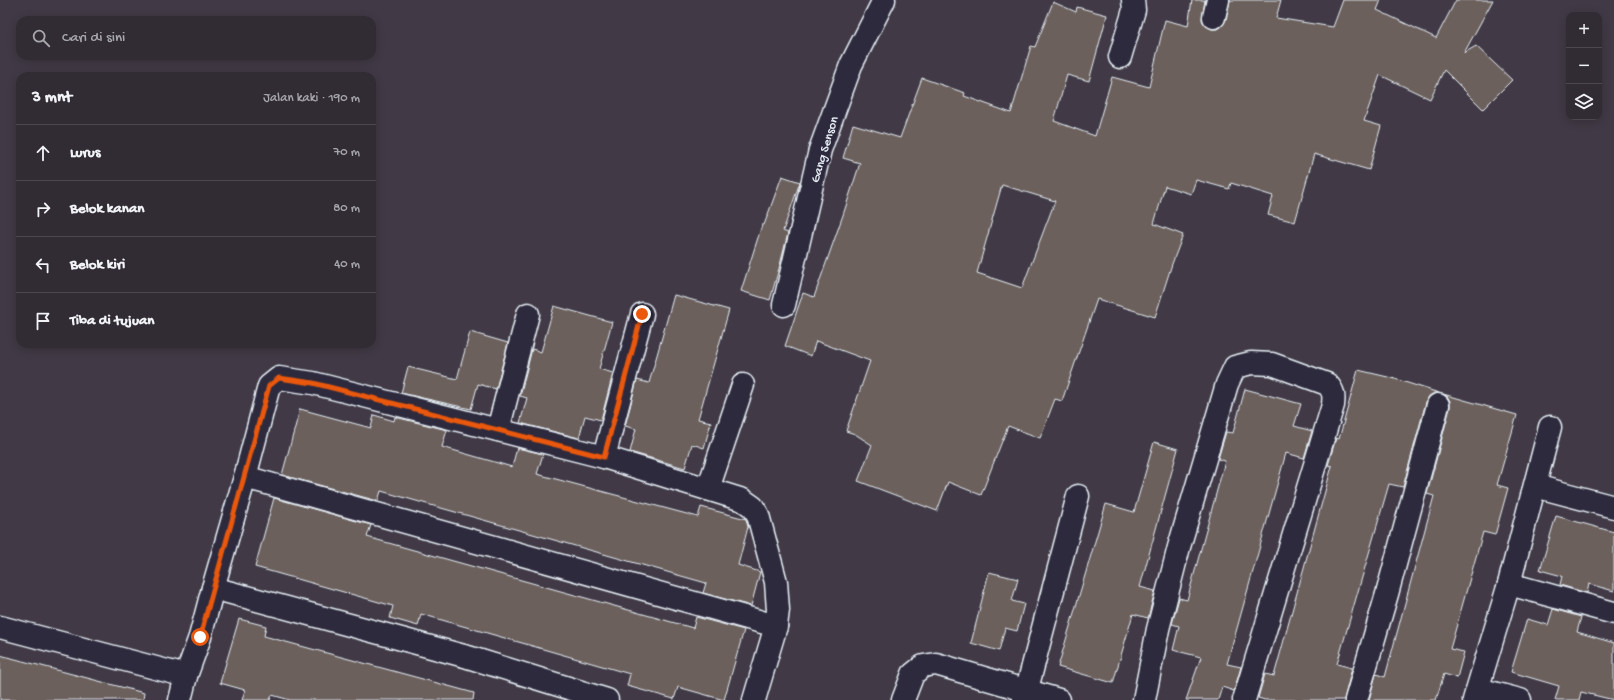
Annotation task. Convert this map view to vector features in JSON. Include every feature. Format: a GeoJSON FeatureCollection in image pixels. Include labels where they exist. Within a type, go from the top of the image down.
{"type":"FeatureCollection","features":[{"type":"Feature","properties":{"kind":"street","name":"Gang Senson"},"geometry":{"type":"LineString","coordinates":[[784,304],[820,150],[852,66],[884,0]]}},
{"type":"Feature","properties":{"kind":"street"},"geometry":{"type":"LineString","coordinates":[[1120,57],[1134,10],[1133,0]]}},
{"type":"Feature","properties":{"kind":"street"},"geometry":{"type":"LineString","coordinates":[[498,430],[528,314]]}},
{"type":"Feature","properties":{"kind":"street"},"geometry":{"type":"LineString","coordinates":[[604,457],[642,314]]}},
{"type":"Feature","properties":{"kind":"street"},"geometry":{"type":"LineString","coordinates":[[1144,700],[1158,629],[1179,547],[1227,384],[1235,367],[1251,363],[1272,364],[1328,384],[1334,395],[1333,405],[1244,700]]}},
{"type":"Feature","properties":{"kind":"street"},"geometry":{"type":"LineString","coordinates":[[0,627],[186,693],[213,588],[269,386],[279,378],[313,383],[604,457],[743,500],[753,507],[758,515],[776,582],[778,610],[776,626],[754,700]]}},
{"type":"Feature","properties":{"kind":"street"},"geometry":{"type":"LineString","coordinates":[[708,489],[742,385]]}},
{"type":"Feature","properties":{"kind":"street"},"geometry":{"type":"LineString","coordinates":[[1356,700],[1387,594],[1438,405]]}},
{"type":"Feature","properties":{"kind":"street"},"geometry":{"type":"LineString","coordinates":[[1520,700],[1476,694],[1509,584],[1550,427]]}},
{"type":"Feature","properties":{"kind":"street"},"geometry":{"type":"LineString","coordinates":[[245,477],[776,626]]}},
{"type":"Feature","properties":{"kind":"street"},"geometry":{"type":"LineString","coordinates":[[1535,486],[1614,507]]}},
{"type":"Feature","properties":{"kind":"street"},"geometry":{"type":"LineString","coordinates":[[1025,695],[1078,496]]}},
{"type":"Feature","properties":{"kind":"street"},"geometry":{"type":"LineString","coordinates":[[1509,584],[1614,613]]}},
{"type":"Feature","properties":{"kind":"street"},"geometry":{"type":"LineString","coordinates":[[213,588],[468,657],[607,700]]}},
{"type":"Feature","properties":{"kind":"street"},"geometry":{"type":"LineString","coordinates":[[903,700],[913,674],[923,666],[936,664],[1025,695],[1059,700]]}},
{"type":"Feature","properties":{"kind":"building"},"geometry":{"type":"Polygon","coordinates":[[[1192,0],[1205,0],[1202,20],[1206,26],[1212,29],[1218,29],[1226,20],[1230,0],[1281,0],[1276,18],[1333,27],[1343,0],[1381,0],[1377,10],[1436,38],[1456,0],[1493,0],[1464,53],[1476,46],[1512,80],[1483,109],[1444,70],[1430,99],[1380,75],[1364,121],[1381,126],[1369,170],[1314,154],[1295,222],[1268,215],[1273,196],[1231,183],[1229,189],[1196,180],[1191,194],[1165,186],[1154,224],[1183,235],[1155,317],[1097,299],[1062,401],[1055,399],[1040,438],[1008,426],[981,495],[948,482],[937,511],[858,481],[872,445],[855,434],[846,431],[870,361],[816,341],[811,356],[785,346],[803,293],[814,297],[860,163],[843,158],[853,124],[900,138],[922,78],[965,93],[964,96],[1011,113],[1031,46],[1035,47],[1053,2],[1076,12],[1077,7],[1107,15],[1089,81],[1067,75],[1054,121],[1095,136],[1112,77],[1149,87],[1165,20],[1188,26],[1192,0]],[[1002,185],[977,273],[1022,288],[1055,201],[1002,185]]]}},
{"type":"Feature","properties":{"kind":"building"},"geometry":{"type":"Polygon","coordinates":[[[782,176],[800,182],[783,231],[788,233],[770,300],[741,291],[762,225],[764,225],[782,176]]]}},
{"type":"Feature","properties":{"kind":"building"},"geometry":{"type":"Polygon","coordinates":[[[674,295],[729,310],[698,419],[711,422],[704,448],[692,444],[685,468],[630,452],[636,429],[625,426],[637,380],[649,383],[674,295]]]}},
{"type":"Feature","properties":{"kind":"building"},"geometry":{"type":"Polygon","coordinates":[[[554,306],[612,322],[599,369],[613,373],[601,420],[585,416],[579,438],[520,423],[527,398],[520,396],[532,349],[541,352],[554,306]]]}},
{"type":"Feature","properties":{"kind":"building"},"geometry":{"type":"Polygon","coordinates":[[[470,332],[508,343],[496,389],[478,384],[471,409],[401,393],[408,367],[457,379],[470,332]]]}},
{"type":"Feature","properties":{"kind":"building"},"geometry":{"type":"Polygon","coordinates":[[[1358,370],[1392,378],[1439,393],[1434,393],[1429,396],[1426,402],[1403,487],[1389,484],[1337,664],[1352,668],[1344,700],[1265,700],[1258,698],[1265,674],[1274,676],[1332,466],[1328,465],[1336,438],[1339,439],[1358,370]]]}},
{"type":"Feature","properties":{"kind":"building"},"geometry":{"type":"Polygon","coordinates":[[[1245,389],[1301,404],[1294,426],[1312,431],[1304,458],[1286,453],[1227,664],[1241,667],[1234,691],[1222,687],[1218,700],[1186,700],[1201,657],[1173,650],[1179,626],[1172,624],[1179,598],[1187,600],[1225,461],[1218,459],[1226,432],[1233,433],[1245,389]]]}},
{"type":"Feature","properties":{"kind":"building"},"geometry":{"type":"Polygon","coordinates":[[[1443,394],[1517,415],[1497,485],[1508,488],[1495,535],[1483,532],[1450,649],[1464,652],[1457,678],[1444,674],[1436,700],[1369,700],[1376,674],[1385,677],[1434,496],[1427,494],[1450,408],[1450,401],[1447,396],[1443,394]]]}},
{"type":"Feature","properties":{"kind":"building"},"geometry":{"type":"Polygon","coordinates":[[[300,409],[371,428],[374,415],[394,421],[395,417],[447,430],[442,447],[512,467],[517,448],[543,454],[537,474],[698,517],[701,507],[746,519],[748,527],[738,565],[760,572],[751,606],[703,593],[706,583],[381,491],[378,501],[282,475],[300,409]]]}},
{"type":"Feature","properties":{"kind":"building"},"geometry":{"type":"Polygon","coordinates":[[[1154,442],[1178,449],[1140,587],[1155,591],[1148,618],[1133,614],[1113,683],[1058,667],[1106,504],[1134,512],[1154,442]]]}},
{"type":"Feature","properties":{"kind":"building"},"geometry":{"type":"Polygon","coordinates":[[[274,498],[371,525],[367,537],[693,628],[696,617],[744,630],[724,700],[678,687],[674,699],[627,686],[630,674],[421,614],[418,626],[390,618],[393,606],[255,567],[274,498]]]}},
{"type":"Feature","properties":{"kind":"building"},"geometry":{"type":"Polygon","coordinates":[[[1556,516],[1614,532],[1614,591],[1589,584],[1587,593],[1560,585],[1562,576],[1540,570],[1556,516]]]}},
{"type":"Feature","properties":{"kind":"building"},"geometry":{"type":"Polygon","coordinates":[[[989,572],[1018,579],[1012,601],[1024,604],[1017,631],[1005,628],[999,651],[971,643],[989,572]]]}},
{"type":"Feature","properties":{"kind":"building"},"geometry":{"type":"Polygon","coordinates":[[[1553,609],[1581,617],[1577,632],[1614,643],[1614,700],[1581,692],[1579,700],[1555,700],[1559,686],[1511,672],[1527,619],[1548,625],[1553,609]]]}},
{"type":"Feature","properties":{"kind":"building"},"geometry":{"type":"Polygon","coordinates":[[[239,619],[266,626],[264,636],[474,693],[473,700],[290,700],[272,695],[270,700],[242,700],[245,690],[220,683],[239,619]]]}},
{"type":"Feature","properties":{"kind":"building"},"geometry":{"type":"Polygon","coordinates":[[[0,655],[144,693],[143,700],[0,700],[0,655]]]}},
{"type":"Feature","properties":{"kind":"route"},"geometry":{"type":"LineString","coordinates":[[200,637],[269,386],[279,378],[289,378],[313,383],[604,457],[642,314]]}}]}
